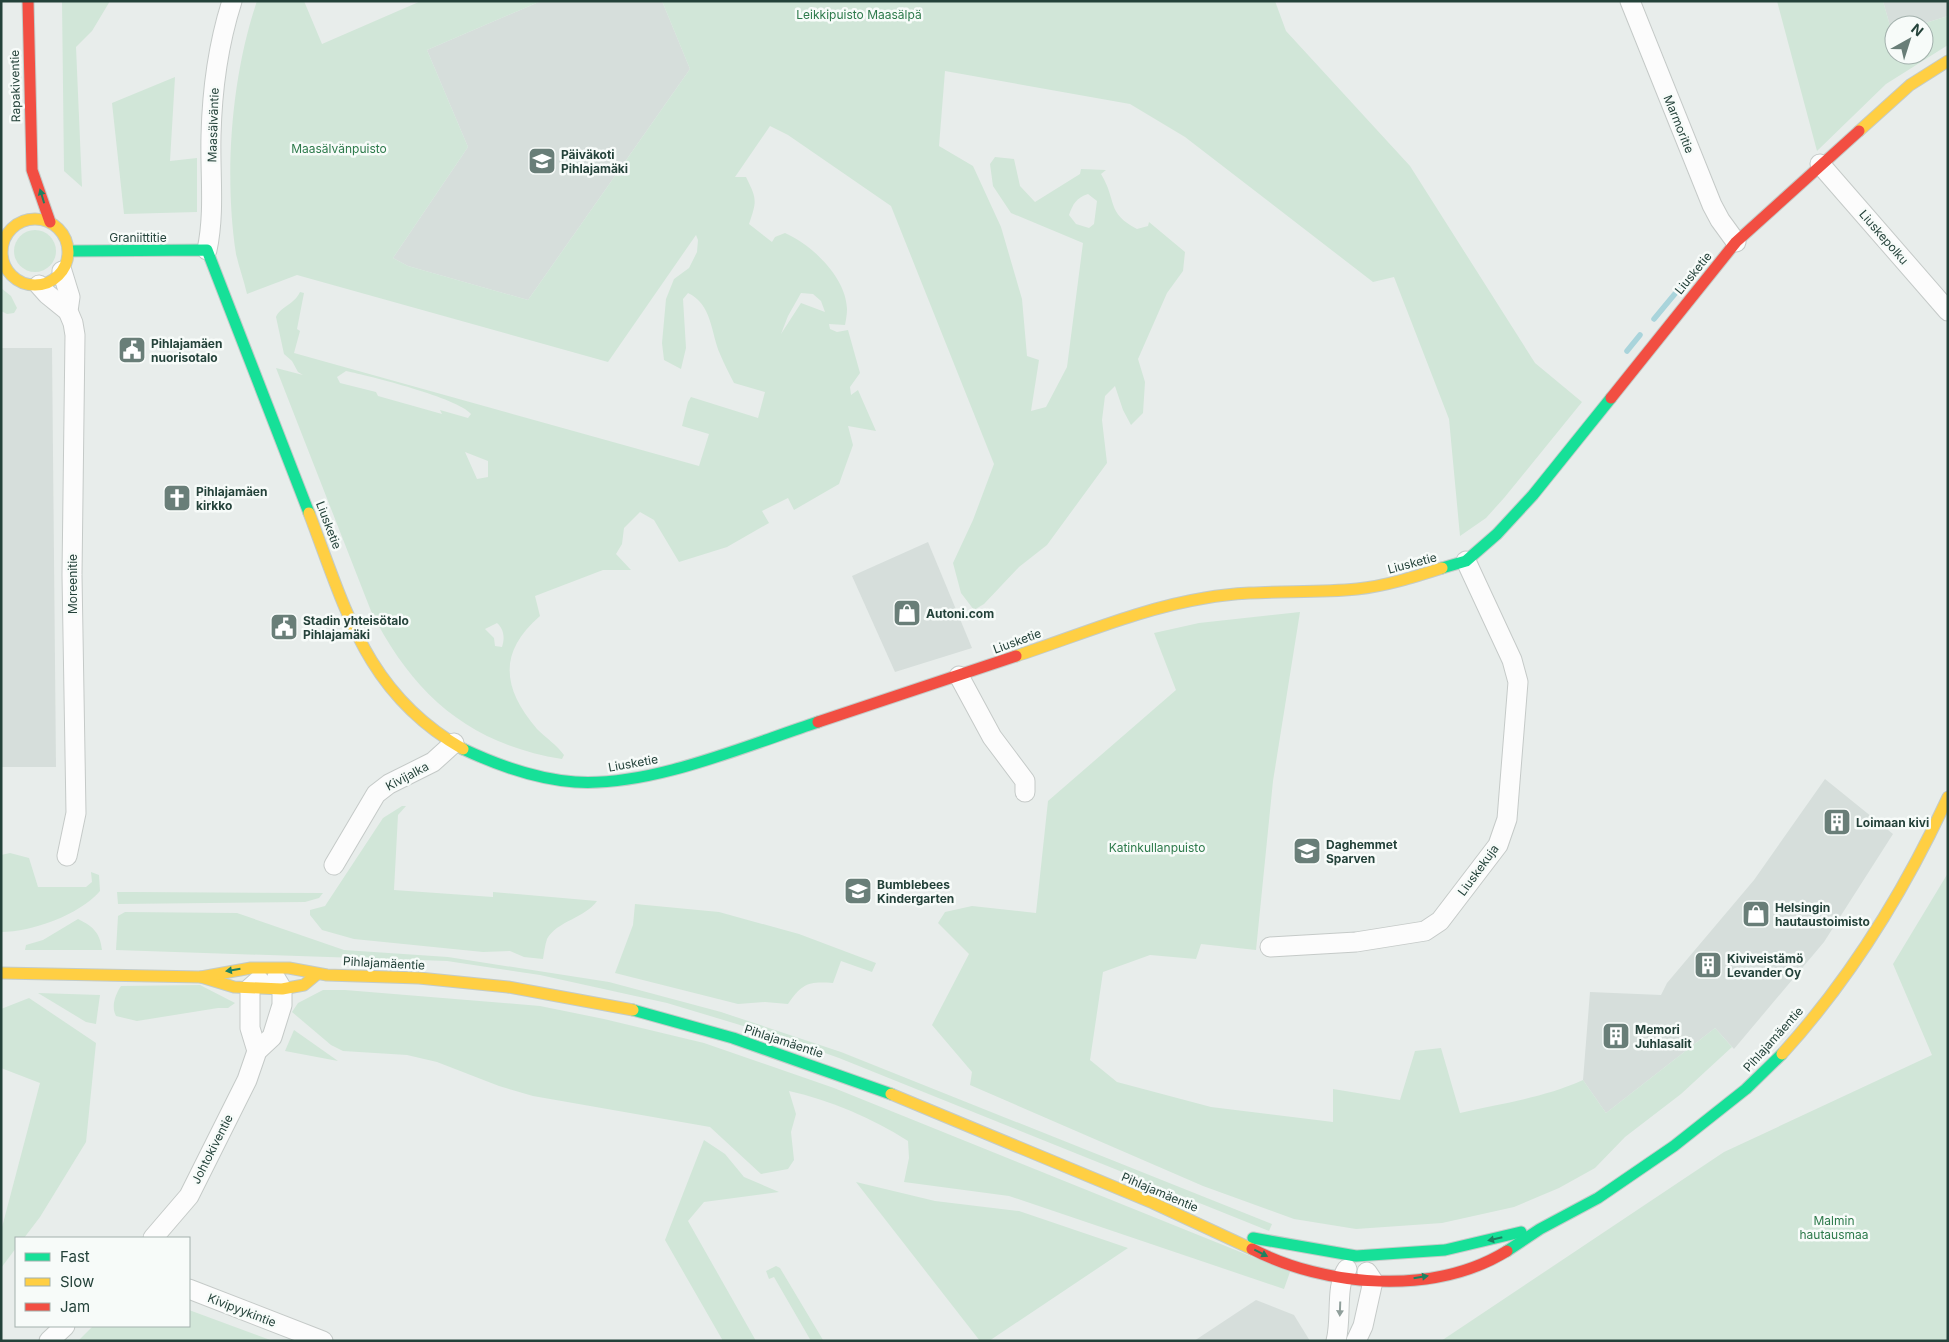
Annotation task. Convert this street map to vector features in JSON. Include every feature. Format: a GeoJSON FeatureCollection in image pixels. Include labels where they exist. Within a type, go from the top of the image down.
{"type":"FeatureCollection","features":[{"type":"Feature","properties":{"kind":"main road","name":"Rapakiventie"},"geometry":{"type":"LineString","coordinates":[[28,1],[29,125],[32,170],[42,191],[50,222]]}},
{"type":"Feature","properties":{"kind":"main road","name":"Liusketie"},"geometry":{"type":"LineString","coordinates":[[207,250],[349,616],[367,653],[392,692],[421,719],[454,743],[475,754],[538,778],[588,783],[632,779],[672,770],[959,676],[1107,625],[1203,598],[1244,592],[1357,589],[1401,581],[1466,561],[1497,534],[1533,495],[1736,242],[1820,164],[1910,85],[1948,61]]}},
{"type":"Feature","properties":{"kind":"main road","name":"Rapakiventie"},"geometry":{"type":"LineString","coordinates":[[26,183],[32,170]]}},
{"type":"Feature","properties":{"kind":"main road"},"geometry":{"type":"LineString","coordinates":[[15,225],[28,220],[41,219],[50,222],[63,234],[69,251],[62,271],[55,278],[39,285],[25,283],[14,278],[4,269],[2,259],[3,239],[15,225],[20,209]]}},
{"type":"Feature","properties":{"kind":"main road","name":"Graniittitie"},"geometry":{"type":"LineString","coordinates":[[69,251],[207,250]]}},
{"type":"Feature","properties":{"kind":"main road","name":"Pihlajamäentie"},"geometry":{"type":"LineString","coordinates":[[1,973],[201,977],[236,969],[302,970],[316,975],[379,975],[533,991],[615,1006],[678,1022],[839,1073],[1011,1142],[1217,1231],[1273,1260],[1340,1278],[1392,1281],[1445,1273],[1492,1259],[1542,1228],[1582,1208],[1672,1148],[1771,1066],[1822,1005],[1893,904],[1930,839],[1948,797]]}},
{"type":"Feature","properties":{"kind":"main road","name":"Pihlajamäentie"},"geometry":{"type":"LineString","coordinates":[[201,977],[234,987],[282,989],[304,986],[316,975]]}},
{"type":"Feature","properties":{"kind":"main road","name":"Pihlajamäentie"},"geometry":{"type":"LineString","coordinates":[[1217,1231],[1356,1256],[1445,1250],[1542,1228]]}},
{"type":"Feature","properties":{"kind":"street","name":"Maasälväntie"},"geometry":{"type":"LineString","coordinates":[[207,250],[213,216],[212,100],[218,52],[232,1]]}},
{"type":"Feature","properties":{"kind":"street","name":"Marmoritie"},"geometry":{"type":"LineString","coordinates":[[1630,1],[1712,205],[1736,242]]}},
{"type":"Feature","properties":{"kind":"street","name":"Liuskepolku"},"geometry":{"type":"LineString","coordinates":[[1820,164],[1948,311]]}},
{"type":"Feature","properties":{"kind":"street","name":"Moreenitie"},"geometry":{"type":"LineString","coordinates":[[62,271],[70,297],[68,311],[74,323],[75,335],[72,575],[76,813],[67,856]]}},
{"type":"Feature","properties":{"kind":"street"},"geometry":{"type":"LineString","coordinates":[[39,285],[68,311]]}},
{"type":"Feature","properties":{"kind":"street","name":"Liuskekuja"},"geometry":{"type":"LineString","coordinates":[[1270,947],[1356,942],[1425,931],[1440,921],[1498,845],[1507,819],[1518,682],[1512,660],[1466,561]]}},
{"type":"Feature","properties":{"kind":"street"},"geometry":{"type":"LineString","coordinates":[[959,676],[992,738],[1025,781],[1025,792]]}},
{"type":"Feature","properties":{"kind":"street","name":"Kivijalka"},"geometry":{"type":"LineString","coordinates":[[334,864],[376,794],[389,784],[433,762],[454,743]]}},
{"type":"Feature","properties":{"kind":"street"},"geometry":{"type":"LineString","coordinates":[[257,1051],[250,1028],[250,988],[269,969],[282,989]]}},
{"type":"Feature","properties":{"kind":"street","name":"Johtokiventie"},"geometry":{"type":"LineString","coordinates":[[154,1237],[188,1196],[247,1080],[257,1051],[272,1037],[282,1005],[282,989]]}},
{"type":"Feature","properties":{"kind":"street"},"geometry":{"type":"LineString","coordinates":[[1336,1341],[1340,1312],[1340,1278],[1356,1256],[1373,1280],[1363,1326],[1356,1341]]}},
{"type":"Feature","properties":{"kind":"street","name":"Kivipyykintie"},"geometry":{"type":"LineString","coordinates":[[190,1289],[323,1341]]}},
{"type":"Feature","properties":{"kind":"street"},"geometry":{"type":"LineString","coordinates":[[49,1341],[64,1327]]}},
{"type":"Feature","properties":{"kind":"shaded area","name":"Päiväkoti Pihlajamäki"},"geometry":{"type":"Polygon","coordinates":[[[541,1],[662,1],[690,69],[528,300],[408,266],[393,258],[468,147],[427,50],[541,1]]]}},
{"type":"Feature","properties":{"kind":"shaded area"},"geometry":{"type":"Polygon","coordinates":[[[1883,1],[1948,1],[1948,16],[1934,20],[1934,15],[1887,15],[1883,1]]]}},
{"type":"Feature","properties":{"kind":"shaded area"},"geometry":{"type":"Polygon","coordinates":[[[1,348],[52,348],[56,767],[1,767],[1,348]]]}},
{"type":"Feature","properties":{"kind":"shaded area"},"geometry":{"type":"Polygon","coordinates":[[[928,542],[972,648],[895,672],[852,576],[928,542]]]}},
{"type":"Feature","properties":{"kind":"shaded area"},"geometry":{"type":"Polygon","coordinates":[[[1825,779],[1893,834],[1824,942],[1734,1049],[1715,1028],[1606,1113],[1583,1080],[1590,992],[1661,995],[1667,983],[1754,880],[1825,779]]]}},
{"type":"Feature","properties":{"kind":"shaded area"},"geometry":{"type":"Polygon","coordinates":[[[1256,1300],[1294,1315],[1310,1341],[1194,1341],[1256,1300]]]}},
{"type":"Feature","properties":{"kind":"green space"},"geometry":{"type":"Polygon","coordinates":[[[62,1],[110,1],[92,31],[76,47],[82,187],[64,171],[62,1]]]}},
{"type":"Feature","properties":{"kind":"green space"},"geometry":{"type":"Polygon","coordinates":[[[257,1],[304,1],[322,44],[421,1],[541,1],[427,50],[468,147],[393,258],[408,266],[528,300],[690,69],[662,1],[1275,1],[1286,31],[1410,166],[1535,363],[1582,402],[1486,518],[1460,536],[1449,419],[1394,277],[1373,282],[1185,137],[1130,104],[945,71],[939,146],[973,166],[1001,227],[1022,299],[1027,356],[1039,360],[1031,411],[1046,407],[1067,367],[1083,243],[1011,213],[993,186],[990,164],[995,157],[1014,159],[1020,186],[1035,202],[1080,174],[1081,169],[1106,170],[1101,174],[1113,205],[1121,217],[1137,229],[1148,226],[1149,222],[1185,252],[1183,271],[1167,293],[1138,359],[1145,382],[1143,413],[1131,425],[1123,410],[1115,386],[1105,396],[1102,420],[1107,463],[1047,545],[1019,567],[984,604],[974,610],[961,593],[953,563],[973,520],[994,464],[891,206],[788,135],[770,126],[735,177],[746,177],[754,195],[755,200],[749,224],[772,242],[775,237],[785,233],[806,245],[826,264],[841,285],[847,309],[845,325],[829,324],[830,329],[837,332],[848,330],[860,373],[850,387],[851,395],[858,390],[876,431],[848,426],[853,445],[839,484],[794,510],[788,498],[762,511],[769,523],[727,547],[679,562],[654,520],[640,512],[624,528],[622,544],[616,554],[631,570],[603,570],[535,596],[540,616],[526,630],[517,643],[511,657],[511,685],[525,714],[537,729],[564,755],[562,759],[528,752],[498,741],[471,727],[447,710],[425,690],[405,667],[387,640],[371,611],[276,368],[303,375],[298,372],[292,361],[284,354],[276,317],[278,313],[294,300],[300,292],[304,293],[297,329],[300,331],[294,353],[699,466],[709,434],[682,426],[691,397],[758,418],[765,392],[734,383],[720,354],[710,320],[702,304],[688,293],[683,299],[686,348],[681,369],[664,360],[662,343],[666,299],[674,279],[689,268],[697,252],[698,240],[696,235],[608,362],[297,275],[247,294],[236,254],[232,224],[231,160],[236,94],[248,30],[257,1]],[[1088,194],[1075,202],[1069,215],[1076,224],[1089,228],[1094,224],[1097,201],[1088,194]],[[801,293],[788,316],[781,334],[801,303],[825,312],[821,301],[813,294],[801,293]],[[346,371],[337,377],[340,383],[376,392],[378,396],[442,414],[440,410],[468,418],[471,414],[449,401],[393,383],[346,371]],[[465,452],[477,479],[488,477],[488,461],[465,452]],[[497,623],[485,629],[494,638],[495,646],[502,647],[503,634],[497,623]]]}},
{"type":"Feature","properties":{"kind":"green space"},"geometry":{"type":"Polygon","coordinates":[[[1777,1],[1883,1],[1887,15],[1884,15],[1884,65],[1916,65],[1886,84],[1817,151],[1777,1]]]}},
{"type":"Feature","properties":{"kind":"green space"},"geometry":{"type":"Polygon","coordinates":[[[1948,16],[1948,45],[1934,54],[1934,20],[1948,16]]]}},
{"type":"Feature","properties":{"kind":"green space"},"geometry":{"type":"Polygon","coordinates":[[[175,77],[170,161],[197,158],[197,212],[124,214],[112,103],[175,77]]]}},
{"type":"Feature","properties":{"kind":"green space"},"geometry":{"type":"Polygon","coordinates":[[[35,230],[50,236],[56,251],[50,266],[35,272],[20,266],[14,251],[20,236],[35,230]]]}},
{"type":"Feature","properties":{"kind":"green space"},"geometry":{"type":"Polygon","coordinates":[[[1,288],[11,296],[17,308],[14,313],[7,314],[1,311],[1,288]]]}},
{"type":"Feature","properties":{"kind":"green space","name":"Katinkullanpuisto"},"geometry":{"type":"Polygon","coordinates":[[[1300,612],[1273,781],[1256,950],[1201,944],[1196,959],[1150,955],[1103,972],[1090,1060],[1117,1082],[1211,1107],[1333,1122],[1333,1089],[1400,1100],[1415,1051],[1441,1048],[1460,1113],[1538,1096],[1583,1080],[1606,1113],[1715,1028],[1732,1047],[1681,1094],[1625,1137],[1595,1168],[1559,1188],[1514,1207],[1442,1223],[1356,1229],[1294,1219],[1203,1186],[970,1085],[972,1072],[932,1025],[969,954],[938,923],[945,912],[972,906],[1036,913],[1048,801],[1176,690],[1154,633],[1199,623],[1300,612]]]}},
{"type":"Feature","properties":{"kind":"green space"},"geometry":{"type":"Polygon","coordinates":[[[402,806],[406,806],[398,815],[394,890],[493,897],[493,892],[597,901],[586,912],[557,928],[552,933],[547,939],[543,959],[524,957],[510,951],[483,952],[354,939],[322,930],[310,915],[310,910],[325,906],[383,818],[402,806]]]}},
{"type":"Feature","properties":{"kind":"green space"},"geometry":{"type":"Polygon","coordinates":[[[10,853],[29,858],[38,887],[86,887],[92,882],[91,872],[99,875],[100,891],[80,908],[54,921],[27,929],[1,932],[1,855],[10,853]]]}},
{"type":"Feature","properties":{"kind":"green space","name":"Malmin hautausmaa"},"geometry":{"type":"Polygon","coordinates":[[[1948,873],[1948,1341],[1441,1341],[1724,1152],[1932,1055],[1893,964],[1948,873]]]}},
{"type":"Feature","properties":{"kind":"green space"},"geometry":{"type":"Polygon","coordinates":[[[117,892],[323,893],[319,898],[305,902],[118,904],[117,892]]]}},
{"type":"Feature","properties":{"kind":"green space"},"geometry":{"type":"Polygon","coordinates":[[[635,904],[719,912],[799,934],[876,963],[872,972],[841,961],[833,983],[818,982],[807,985],[788,1004],[765,1002],[738,1004],[615,973],[633,925],[635,904]]]}},
{"type":"Feature","properties":{"kind":"green space"},"geometry":{"type":"Polygon","coordinates":[[[125,912],[237,913],[344,950],[448,957],[609,982],[721,1012],[841,1052],[1272,1224],[1269,1231],[839,1058],[780,1037],[667,1003],[540,975],[447,961],[116,950],[118,916],[125,912]]]}},
{"type":"Feature","properties":{"kind":"green space"},"geometry":{"type":"Polygon","coordinates":[[[78,919],[95,931],[100,939],[102,950],[25,950],[26,945],[43,940],[78,919]]]}},
{"type":"Feature","properties":{"kind":"green space"},"geometry":{"type":"Polygon","coordinates":[[[200,985],[235,1003],[228,1008],[137,1021],[116,1016],[114,1001],[121,986],[200,985]]]}},
{"type":"Feature","properties":{"kind":"green space"},"geometry":{"type":"Polygon","coordinates":[[[323,990],[345,990],[540,1006],[704,1043],[834,1088],[1290,1272],[1284,1289],[1009,1196],[904,1182],[909,1158],[908,1141],[850,1111],[820,1099],[789,1091],[796,1114],[791,1132],[794,1160],[788,1169],[761,1174],[710,1127],[533,1096],[499,1086],[437,1062],[407,1055],[343,1051],[331,1045],[292,1012],[298,1003],[323,990]]]}},
{"type":"Feature","properties":{"kind":"green space"},"geometry":{"type":"Polygon","coordinates":[[[38,993],[100,995],[96,1024],[86,1022],[38,993]]]}},
{"type":"Feature","properties":{"kind":"green space"},"geometry":{"type":"Polygon","coordinates":[[[29,998],[96,1043],[86,1142],[40,1217],[25,1237],[15,1237],[15,1249],[1,1268],[1,1231],[40,1083],[1,1068],[1,1009],[29,998]]]}},
{"type":"Feature","properties":{"kind":"green space"},"geometry":{"type":"Polygon","coordinates":[[[294,1030],[338,1061],[285,1051],[294,1030]]]}},
{"type":"Feature","properties":{"kind":"green space"},"geometry":{"type":"Polygon","coordinates":[[[704,1140],[725,1154],[744,1177],[779,1192],[704,1202],[688,1221],[756,1341],[723,1341],[665,1240],[704,1140]]]}},
{"type":"Feature","properties":{"kind":"green space"},"geometry":{"type":"Polygon","coordinates":[[[856,1182],[935,1201],[1019,1211],[1128,1248],[989,1341],[980,1341],[856,1182]]]}},
{"type":"Feature","properties":{"kind":"green space"},"geometry":{"type":"Polygon","coordinates":[[[776,1266],[780,1268],[823,1340],[828,1341],[811,1341],[774,1277],[769,1279],[766,1271],[776,1266]]]}},
{"type":"Feature","properties":{"kind":"green space"},"geometry":{"type":"Polygon","coordinates":[[[190,1310],[273,1341],[78,1341],[92,1327],[190,1327],[190,1310]]]}},
{"type":"Feature","properties":{"kind":"waterway"},"geometry":{"type":"LineString","coordinates":[[1654,319],[1698,266]]}},
{"type":"Feature","properties":{"kind":"waterway"},"geometry":{"type":"LineString","coordinates":[[1627,351],[1640,335]]}},
{"type":"Feature","properties":{"kind":"traffic: fast"},"geometry":{"type":"LineString","coordinates":[[69,251],[207,250],[309,513]]}},
{"type":"Feature","properties":{"kind":"traffic: fast"},"geometry":{"type":"LineString","coordinates":[[1442,568],[1466,561],[1497,534],[1533,495],[1611,398]]}},
{"type":"Feature","properties":{"kind":"traffic: fast"},"geometry":{"type":"LineString","coordinates":[[463,749],[490,761],[531,775],[575,782],[604,782],[666,772],[729,753],[818,722]]}},
{"type":"Feature","properties":{"kind":"traffic: fast"},"geometry":{"type":"LineString","coordinates":[[633,1010],[733,1038],[891,1094]]}},
{"type":"Feature","properties":{"kind":"traffic: fast"},"geometry":{"type":"LineString","coordinates":[[1507,1251],[1540,1229],[1598,1198],[1674,1146],[1746,1089],[1782,1054]]}},
{"type":"Feature","properties":{"kind":"traffic: fast"},"geometry":{"type":"LineString","coordinates":[[1253,1238],[1356,1256],[1445,1250],[1521,1232]]}},
{"type":"Feature","properties":{"kind":"traffic: slow"},"geometry":{"type":"LineString","coordinates":[[1859,131],[1910,85],[1948,61]]}},
{"type":"Feature","properties":{"kind":"traffic: slow"},"geometry":{"type":"LineString","coordinates":[[35,219],[48,222],[58,229],[65,239],[68,252],[65,265],[58,275],[48,282],[35,285],[22,282],[12,275],[5,265],[2,252],[5,239],[12,229],[22,222],[35,219]]}},
{"type":"Feature","properties":{"kind":"traffic: slow"},"geometry":{"type":"LineString","coordinates":[[309,513],[348,616],[381,676],[403,703],[430,727],[463,749]]}},
{"type":"Feature","properties":{"kind":"traffic: slow"},"geometry":{"type":"LineString","coordinates":[[1016,656],[1134,615],[1205,598],[1224,595],[1368,588],[1400,581],[1442,568]]}},
{"type":"Feature","properties":{"kind":"traffic: slow"},"geometry":{"type":"LineString","coordinates":[[1782,1054],[1831,995],[1875,932],[1914,866],[1948,797]]}},
{"type":"Feature","properties":{"kind":"traffic: slow"},"geometry":{"type":"LineString","coordinates":[[201,977],[251,968],[289,968],[327,975],[419,978],[508,987],[633,1010]]}},
{"type":"Feature","properties":{"kind":"traffic: slow"},"geometry":{"type":"LineString","coordinates":[[1,973],[201,977],[234,987],[282,989],[304,985],[316,975]]}},
{"type":"Feature","properties":{"kind":"traffic: slow"},"geometry":{"type":"LineString","coordinates":[[891,1094],[1153,1203],[1252,1249]]}},
{"type":"Feature","properties":{"kind":"traffic: jam"},"geometry":{"type":"LineString","coordinates":[[28,1],[32,170],[50,222]]}},
{"type":"Feature","properties":{"kind":"traffic: jam"},"geometry":{"type":"LineString","coordinates":[[1611,398],[1736,242],[1859,131]]}},
{"type":"Feature","properties":{"kind":"traffic: jam"},"geometry":{"type":"LineString","coordinates":[[818,722],[1016,656]]}},
{"type":"Feature","properties":{"kind":"traffic: jam"},"geometry":{"type":"LineString","coordinates":[[1252,1249],[1281,1262],[1312,1272],[1380,1281],[1413,1280],[1447,1275],[1478,1265],[1507,1251]]}},
{"type":"Feature","properties":{"kind":"place","name":"Päiväkoti Pihlajamäki"},"geometry":{"type":"Point","coordinates":[542,161]}},
{"type":"Feature","properties":{"kind":"place","name":"Pihlajamäen nuorisotalo"},"geometry":{"type":"Point","coordinates":[132,350]}},
{"type":"Feature","properties":{"kind":"place","name":"Pihlajamäen kirkko"},"geometry":{"type":"Point","coordinates":[177,498]}},
{"type":"Feature","properties":{"kind":"place","name":"Autoni.com"},"geometry":{"type":"Point","coordinates":[907,613]}},
{"type":"Feature","properties":{"kind":"place","name":"Stadin yhteisötalo Pihlajamäki"},"geometry":{"type":"Point","coordinates":[284,627]}},
{"type":"Feature","properties":{"kind":"place","name":"Loimaan kivi"},"geometry":{"type":"Point","coordinates":[1837,822]}},
{"type":"Feature","properties":{"kind":"place","name":"Daghemmet Sparven"},"geometry":{"type":"Point","coordinates":[1307,851]}},
{"type":"Feature","properties":{"kind":"place","name":"Bumblebees Kindergarten"},"geometry":{"type":"Point","coordinates":[858,891]}},
{"type":"Feature","properties":{"kind":"place","name":"Helsingin hautaustoimisto"},"geometry":{"type":"Point","coordinates":[1756,914]}},
{"type":"Feature","properties":{"kind":"place","name":"Kiviveistämö Levander Oy"},"geometry":{"type":"Point","coordinates":[1708,965]}},
{"type":"Feature","properties":{"kind":"place","name":"Memori Juhlasalit"},"geometry":{"type":"Point","coordinates":[1616,1036]}},
{"type":"Feature","properties":{"kind":"park label","name":"Leikkipuisto Maasälpä"},"geometry":{"type":"Point","coordinates":[859,14]}},
{"type":"Feature","properties":{"kind":"park label","name":"Maasälvänpuisto"},"geometry":{"type":"Point","coordinates":[339,148]}}]}
